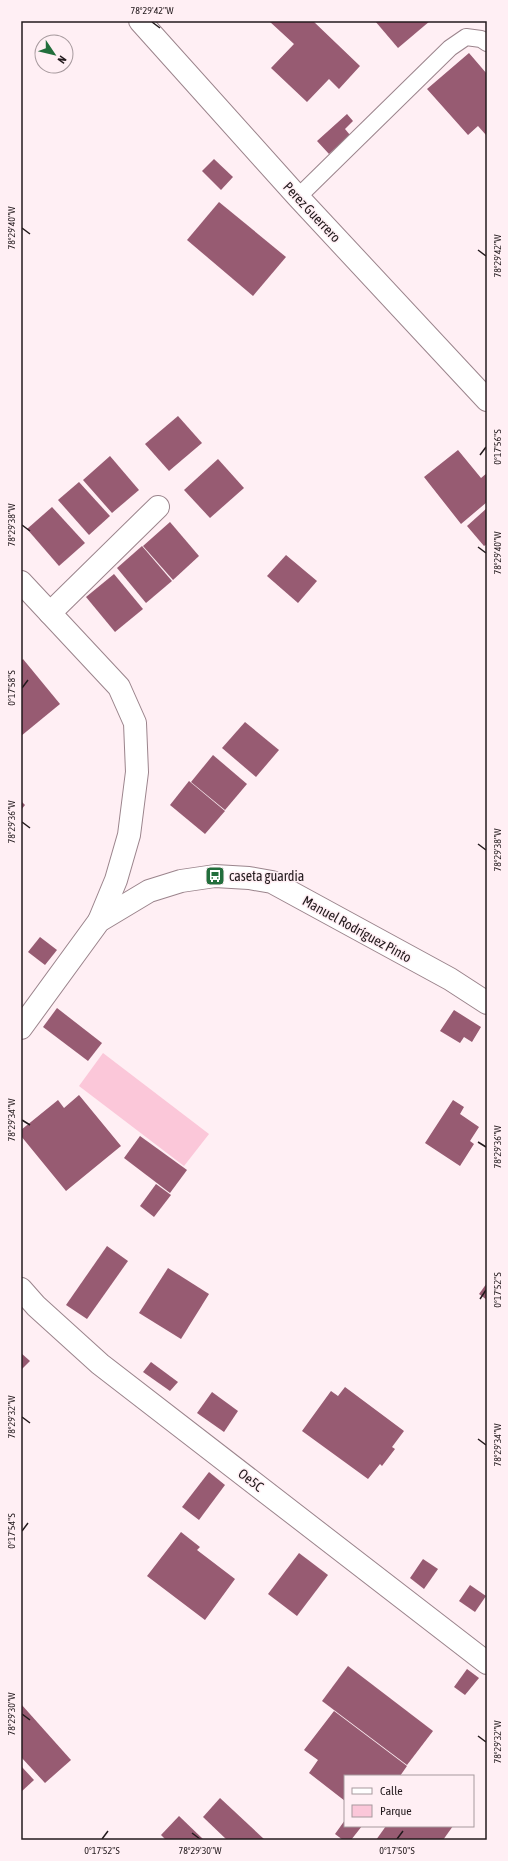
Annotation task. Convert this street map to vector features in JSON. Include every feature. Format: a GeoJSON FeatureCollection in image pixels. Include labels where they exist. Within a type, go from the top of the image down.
{"type":"FeatureCollection","features":[{"type":"Feature","properties":{"kind":"street","name":"Perez Guerrero"},"geometry":{"type":"LineString","coordinates":[[140,21],[298,197],[487,400]]}},
{"type":"Feature","properties":{"kind":"street"},"geometry":{"type":"LineString","coordinates":[[50,613],[158,507]]}},
{"type":"Feature","properties":{"kind":"street"},"geometry":{"type":"LineString","coordinates":[[21,582],[119,687],[135,723],[137,772],[129,835],[116,880],[98,921]]}},
{"type":"Feature","properties":{"kind":"street","name":"Manuel Rodríguez Pinto"},"geometry":{"type":"LineString","coordinates":[[21,1028],[98,921],[149,891],[181,881],[215,876],[248,878],[272,882],[450,979],[487,1003]]}},
{"type":"Feature","properties":{"kind":"street","name":"Oe5C"},"geometry":{"type":"LineString","coordinates":[[21,1289],[36,1306],[100,1364],[487,1663]]}},
{"type":"Feature","properties":{"kind":"lane"},"geometry":{"type":"LineString","coordinates":[[298,197],[450,48],[466,37],[481,39],[487,43]]}},
{"type":"Feature","properties":{"kind":"green space"},"geometry":{"type":"Polygon","coordinates":[[[103,1053],[209,1134],[184,1166],[79,1086],[103,1053]]]}},
{"type":"Feature","properties":{"kind":"building"},"geometry":{"type":"Polygon","coordinates":[[[269,21],[313,21],[360,66],[339,89],[329,79],[307,102],[271,68],[294,44],[269,21]]]}},
{"type":"Feature","properties":{"kind":"building"},"geometry":{"type":"Polygon","coordinates":[[[375,21],[430,21],[398,48],[375,21]]]}},
{"type":"Feature","properties":{"kind":"building"},"geometry":{"type":"Polygon","coordinates":[[[469,53],[487,74],[486,135],[478,126],[468,135],[427,89],[469,53]]]}},
{"type":"Feature","properties":{"kind":"building"},"geometry":{"type":"Polygon","coordinates":[[[347,114],[353,121],[345,129],[350,135],[329,154],[317,141],[347,114]]]}},
{"type":"Feature","properties":{"kind":"building"},"geometry":{"type":"Polygon","coordinates":[[[214,159],[233,177],[221,190],[202,171],[214,159]]]}},
{"type":"Feature","properties":{"kind":"building"},"geometry":{"type":"Polygon","coordinates":[[[219,202],[286,257],[253,296],[187,240],[219,202]]]}},
{"type":"Feature","properties":{"kind":"building"},"geometry":{"type":"Polygon","coordinates":[[[178,416],[202,443],[169,471],[145,444],[178,416]]]}},
{"type":"Feature","properties":{"kind":"building"},"geometry":{"type":"Polygon","coordinates":[[[458,450],[481,478],[487,473],[487,502],[461,524],[424,477],[458,450]]]}},
{"type":"Feature","properties":{"kind":"building"},"geometry":{"type":"Polygon","coordinates":[[[110,456],[139,490],[112,513],[83,480],[110,456]]]}},
{"type":"Feature","properties":{"kind":"building"},"geometry":{"type":"Polygon","coordinates":[[[218,459],[244,488],[210,518],[184,490],[218,459]]]}},
{"type":"Feature","properties":{"kind":"building"},"geometry":{"type":"Polygon","coordinates":[[[79,482],[110,516],[89,535],[58,500],[79,482]]]}},
{"type":"Feature","properties":{"kind":"building"},"geometry":{"type":"Polygon","coordinates":[[[52,507],[85,543],[59,566],[27,529],[52,507]]]}},
{"type":"Feature","properties":{"kind":"building"},"geometry":{"type":"Polygon","coordinates":[[[487,508],[487,544],[484,546],[467,526],[487,508]]]}},
{"type":"Feature","properties":{"kind":"building"},"geometry":{"type":"Polygon","coordinates":[[[170,522],[199,556],[173,580],[143,546],[170,522]]]}},
{"type":"Feature","properties":{"kind":"building"},"geometry":{"type":"Polygon","coordinates":[[[142,546],[172,581],[146,603],[117,568],[142,546]]]}},
{"type":"Feature","properties":{"kind":"building"},"geometry":{"type":"Polygon","coordinates":[[[286,555],[317,581],[298,603],[267,576],[286,555]]]}},
{"type":"Feature","properties":{"kind":"building"},"geometry":{"type":"Polygon","coordinates":[[[114,574],[143,609],[115,632],[86,597],[114,574]]]}},
{"type":"Feature","properties":{"kind":"building"},"geometry":{"type":"Polygon","coordinates":[[[23,659],[60,704],[21,736],[21,661],[23,659]]]}},
{"type":"Feature","properties":{"kind":"building"},"geometry":{"type":"Polygon","coordinates":[[[245,722],[279,750],[256,777],[222,748],[245,722]]]}},
{"type":"Feature","properties":{"kind":"building"},"geometry":{"type":"Polygon","coordinates":[[[213,755],[247,784],[225,810],[191,782],[213,755]]]}},
{"type":"Feature","properties":{"kind":"building"},"geometry":{"type":"Polygon","coordinates":[[[189,781],[225,811],[205,834],[170,805],[189,781]]]}},
{"type":"Feature","properties":{"kind":"building"},"geometry":{"type":"Polygon","coordinates":[[[21,801],[25,805],[21,810],[21,801]]]}},
{"type":"Feature","properties":{"kind":"building"},"geometry":{"type":"Polygon","coordinates":[[[40,937],[57,950],[45,965],[28,952],[40,937]]]}},
{"type":"Feature","properties":{"kind":"building"},"geometry":{"type":"Polygon","coordinates":[[[57,1008],[102,1043],[88,1061],[43,1027],[57,1008]]]}},
{"type":"Feature","properties":{"kind":"building"},"geometry":{"type":"Polygon","coordinates":[[[454,1010],[481,1027],[472,1042],[464,1037],[460,1043],[440,1031],[454,1010]]]}},
{"type":"Feature","properties":{"kind":"building"},"geometry":{"type":"Polygon","coordinates":[[[79,1095],[121,1146],[66,1191],[21,1136],[21,1130],[58,1100],[64,1108],[79,1095]]]}},
{"type":"Feature","properties":{"kind":"building"},"geometry":{"type":"Polygon","coordinates":[[[453,1100],[464,1107],[460,1114],[479,1127],[470,1141],[474,1144],[460,1166],[425,1143],[453,1100]]]}},
{"type":"Feature","properties":{"kind":"building"},"geometry":{"type":"Polygon","coordinates":[[[140,1136],[187,1170],[170,1193],[124,1158],[140,1136]]]}},
{"type":"Feature","properties":{"kind":"building"},"geometry":{"type":"Polygon","coordinates":[[[156,1184],[171,1195],[154,1217],[140,1206],[156,1184]]]}},
{"type":"Feature","properties":{"kind":"building"},"geometry":{"type":"Polygon","coordinates":[[[107,1246],[128,1261],[87,1319],[66,1305],[107,1246]]]}},
{"type":"Feature","properties":{"kind":"building"},"geometry":{"type":"Polygon","coordinates":[[[168,1268],[209,1294],[181,1339],[139,1313],[168,1268]]]}},
{"type":"Feature","properties":{"kind":"building"},"geometry":{"type":"Polygon","coordinates":[[[487,1283],[487,1300],[479,1294],[487,1283]]]}},
{"type":"Feature","properties":{"kind":"building"},"geometry":{"type":"Polygon","coordinates":[[[21,1353],[30,1361],[21,1370],[21,1353]]]}},
{"type":"Feature","properties":{"kind":"building"},"geometry":{"type":"Polygon","coordinates":[[[151,1362],[178,1382],[170,1391],[143,1372],[151,1362]]]}},
{"type":"Feature","properties":{"kind":"building"},"geometry":{"type":"Polygon","coordinates":[[[345,1387],[404,1431],[392,1447],[395,1449],[382,1466],[380,1464],[368,1479],[302,1431],[331,1391],[338,1396],[345,1387]]]}},
{"type":"Feature","properties":{"kind":"building"},"geometry":{"type":"Polygon","coordinates":[[[212,1392],[238,1411],[224,1432],[197,1413],[212,1392]]]}},
{"type":"Feature","properties":{"kind":"building"},"geometry":{"type":"Polygon","coordinates":[[[209,1472],[225,1485],[199,1520],[182,1507],[209,1472]]]}},
{"type":"Feature","properties":{"kind":"building"},"geometry":{"type":"Polygon","coordinates":[[[181,1532],[200,1547],[197,1550],[235,1579],[205,1620],[147,1576],[181,1532]]]}},
{"type":"Feature","properties":{"kind":"building"},"geometry":{"type":"Polygon","coordinates":[[[299,1553],[328,1575],[297,1616],[268,1594],[299,1553]]]}},
{"type":"Feature","properties":{"kind":"building"},"geometry":{"type":"Polygon","coordinates":[[[423,1559],[438,1569],[424,1589],[410,1578],[423,1559]]]}},
{"type":"Feature","properties":{"kind":"building"},"geometry":{"type":"Polygon","coordinates":[[[470,1585],[486,1596],[475,1612],[459,1601],[470,1585]]]}},
{"type":"Feature","properties":{"kind":"building"},"geometry":{"type":"Polygon","coordinates":[[[348,1666],[433,1731],[407,1765],[322,1701],[348,1666]]]}},
{"type":"Feature","properties":{"kind":"building"},"geometry":{"type":"Polygon","coordinates":[[[467,1669],[479,1678],[465,1695],[454,1687],[467,1669]]]}},
{"type":"Feature","properties":{"kind":"building"},"geometry":{"type":"Polygon","coordinates":[[[21,1704],[71,1760],[45,1783],[21,1757],[21,1704]]]}},
{"type":"Feature","properties":{"kind":"building"},"geometry":{"type":"Polygon","coordinates":[[[334,1711],[407,1766],[401,1775],[344,1775],[344,1800],[309,1773],[318,1760],[304,1750],[334,1711]]]}},
{"type":"Feature","properties":{"kind":"building"},"geometry":{"type":"Polygon","coordinates":[[[21,1766],[34,1780],[21,1792],[21,1766]]]}},
{"type":"Feature","properties":{"kind":"building"},"geometry":{"type":"Polygon","coordinates":[[[220,1798],[265,1840],[227,1840],[203,1817],[220,1798]]]}},
{"type":"Feature","properties":{"kind":"building"},"geometry":{"type":"Polygon","coordinates":[[[179,1816],[204,1840],[166,1840],[161,1835],[179,1816]]]}},
{"type":"Feature","properties":{"kind":"building"},"geometry":{"type":"Polygon","coordinates":[[[344,1821],[344,1827],[361,1827],[351,1840],[343,1840],[335,1834],[344,1821]]]}},
{"type":"Feature","properties":{"kind":"building"},"geometry":{"type":"Polygon","coordinates":[[[385,1827],[452,1827],[443,1840],[376,1840],[385,1827]]]}},
{"type":"Feature","properties":{"kind":"place","name":"caseta guardia"},"geometry":{"type":"Point","coordinates":[215,876]}}]}
